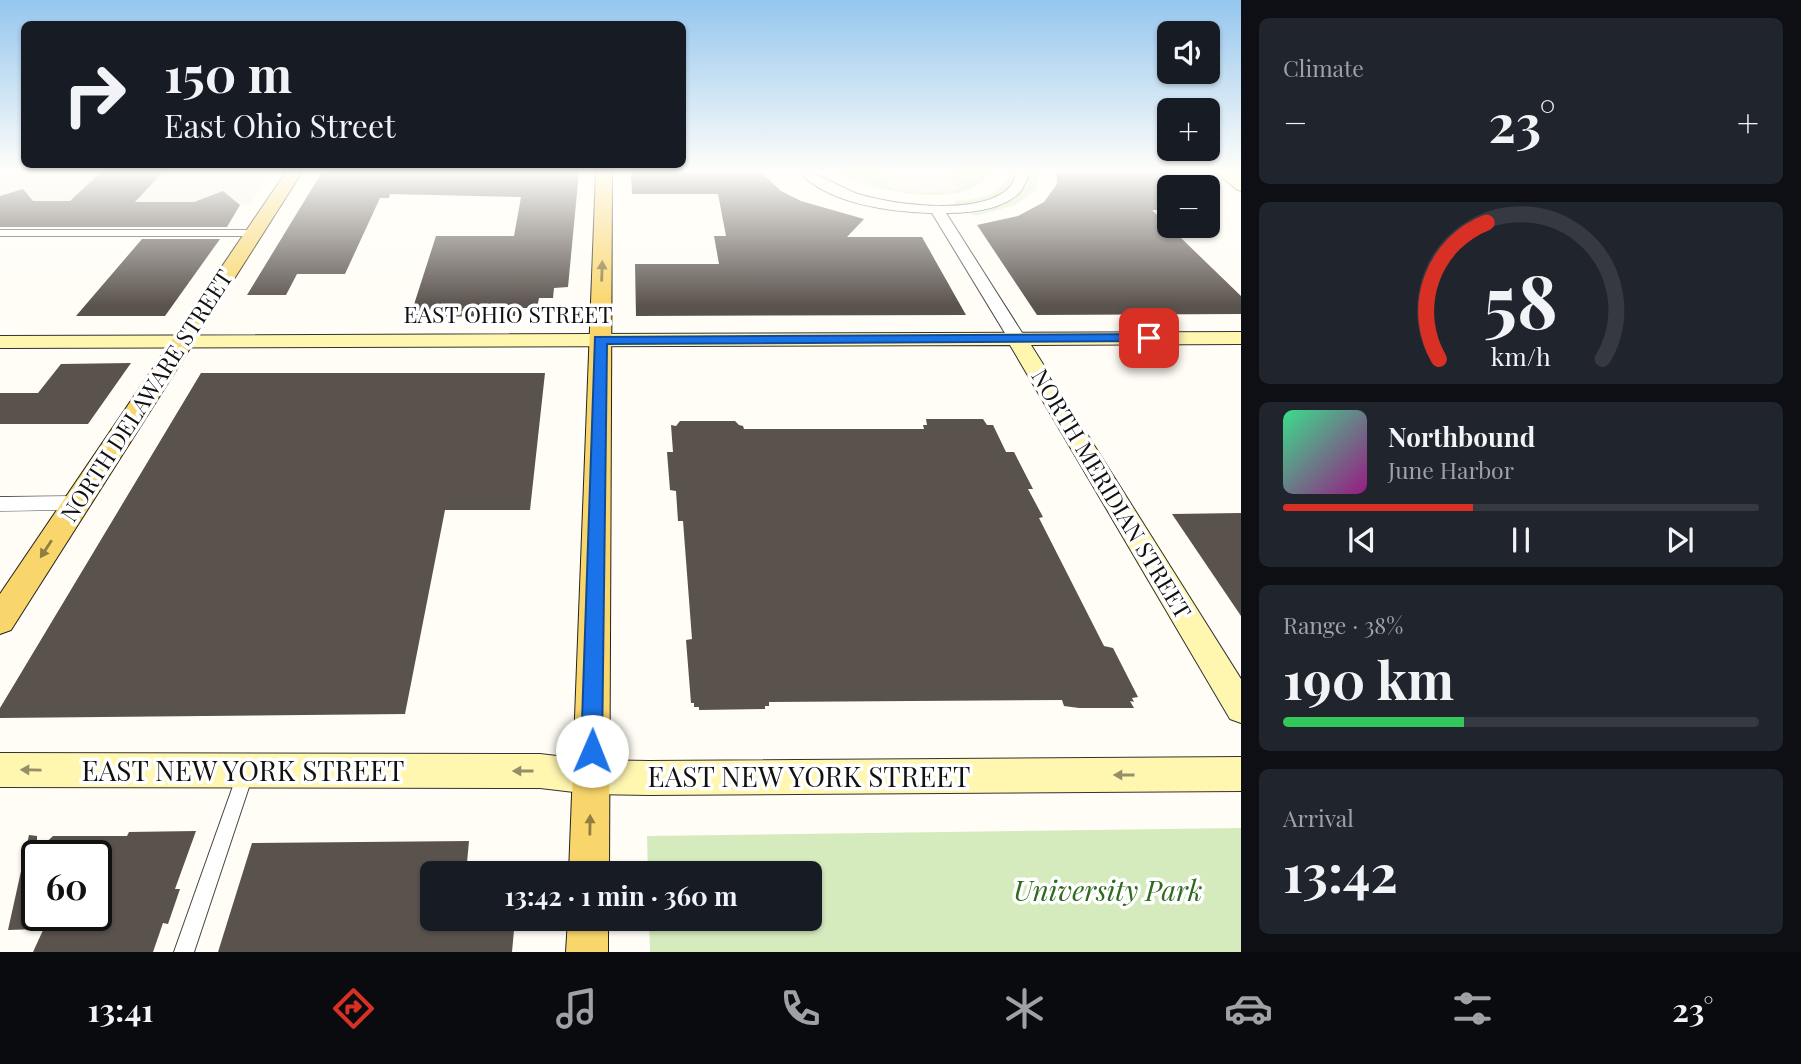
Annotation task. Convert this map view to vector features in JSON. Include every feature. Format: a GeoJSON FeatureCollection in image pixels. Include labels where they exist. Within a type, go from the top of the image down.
{"type":"FeatureCollection","features":[{"type":"Feature","properties":{"kind":"main road","name":"NORTH DELAWARE STREET"},"geometry":{"type":"LineString","coordinates":[[0,620],[265,216]]}},
{"type":"Feature","properties":{"kind":"main road"},"geometry":{"type":"LineString","coordinates":[[589,861],[603,216]]}},
{"type":"Feature","properties":{"kind":"main road","name":"EAST OHIO STREET"},"geometry":{"type":"LineString","coordinates":[[0,342],[1241,338]]}},
{"type":"Feature","properties":{"kind":"main road","name":"NORTH MERIDIAN STREET"},"geometry":{"type":"LineString","coordinates":[[1017,339],[1241,708]]}},
{"type":"Feature","properties":{"kind":"main road","name":"EAST NEW YORK STREET"},"geometry":{"type":"LineString","coordinates":[[0,769],[540,771],[591,777],[1241,774]]}},
{"type":"Feature","properties":{"kind":"main road"},"geometry":{"type":"LineString","coordinates":[[587,952],[588,931]]}},
{"type":"Feature","properties":{"kind":"street","name":"NORTH MERIDIAN STREET"},"geometry":{"type":"LineString","coordinates":[[941,216],[1017,339]]}},
{"type":"Feature","properties":{"kind":"street"},"geometry":{"type":"LineString","coordinates":[[0,233],[254,233]]}},
{"type":"Feature","properties":{"kind":"street"},"geometry":{"type":"LineString","coordinates":[[0,504],[76,503]]}},
{"type":"Feature","properties":{"kind":"street"},"geometry":{"type":"LineString","coordinates":[[184,952],[246,772]]}},
{"type":"Feature","properties":{"kind":"green space","name":"University Park"},"geometry":{"type":"Polygon","coordinates":[[[1241,828],[1241,952],[650,952],[649,931],[822,931],[822,861],[648,861],[647,836],[1241,828]]]}},
{"type":"Feature","properties":{"kind":"building"},"geometry":{"type":"Polygon","coordinates":[[[0,216],[233,216],[227,227],[0,227],[0,216]]]}},
{"type":"Feature","properties":{"kind":"building"},"geometry":{"type":"Polygon","coordinates":[[[295,216],[372,216],[345,274],[297,274],[286,295],[247,295],[295,216]]]}},
{"type":"Feature","properties":{"kind":"building"},"geometry":{"type":"Polygon","coordinates":[[[518,216],[575,216],[568,287],[554,288],[553,298],[539,298],[537,308],[516,308],[515,316],[410,317],[436,236],[514,236],[518,216]]]}},
{"type":"Feature","properties":{"kind":"building"},"geometry":{"type":"Polygon","coordinates":[[[722,216],[855,216],[864,219],[847,237],[922,237],[966,315],[636,316],[635,264],[719,264],[714,236],[726,236],[722,216]]]}},
{"type":"Feature","properties":{"kind":"building"},"geometry":{"type":"Polygon","coordinates":[[[1016,216],[1157,216],[1157,238],[1181,238],[1241,296],[1241,314],[1037,315],[977,225],[1016,216]]]}},
{"type":"Feature","properties":{"kind":"building"},"geometry":{"type":"Polygon","coordinates":[[[142,239],[220,239],[165,316],[76,316],[142,239]]]}},
{"type":"Feature","properties":{"kind":"building"},"geometry":{"type":"Polygon","coordinates":[[[131,363],[88,424],[0,424],[0,393],[38,393],[61,364],[131,363]]]}},
{"type":"Feature","properties":{"kind":"building"},"geometry":{"type":"Polygon","coordinates":[[[201,373],[545,373],[530,510],[445,510],[405,714],[0,718],[0,708],[201,373]]]}},
{"type":"Feature","properties":{"kind":"building"},"geometry":{"type":"Polygon","coordinates":[[[926,419],[983,419],[987,425],[993,425],[1006,452],[1014,452],[1033,489],[1028,489],[1043,517],[1039,518],[1104,646],[1113,648],[1138,697],[1132,698],[1134,702],[1130,701],[1134,708],[1079,708],[1064,706],[1062,700],[769,702],[765,709],[699,710],[699,707],[694,707],[694,703],[691,703],[686,640],[692,639],[683,521],[678,521],[676,491],[670,490],[667,452],[673,452],[671,425],[676,426],[680,421],[735,421],[744,429],[924,429],[923,425],[927,425],[926,419]]]}},
{"type":"Feature","properties":{"kind":"building"},"geometry":{"type":"Polygon","coordinates":[[[1241,513],[1241,616],[1172,514],[1241,513]]]}},
{"type":"Feature","properties":{"kind":"building"},"geometry":{"type":"Polygon","coordinates":[[[196,831],[175,889],[180,889],[168,924],[163,923],[153,952],[33,952],[43,931],[112,931],[112,840],[49,840],[53,836],[127,836],[129,832],[196,831]]]}},
{"type":"Feature","properties":{"kind":"building"},"geometry":{"type":"Polygon","coordinates":[[[29,835],[37,836],[37,840],[28,840],[29,835]]]}},
{"type":"Feature","properties":{"kind":"building"},"geometry":{"type":"Polygon","coordinates":[[[469,841],[467,861],[420,861],[420,931],[514,931],[512,952],[218,952],[252,843],[469,841]]]}},
{"type":"Feature","properties":{"kind":"building"},"geometry":{"type":"Polygon","coordinates":[[[21,871],[21,930],[8,930],[21,871]]]}},
{"type":"Feature","properties":{"kind":"route"},"geometry":{"type":"LineString","coordinates":[[592,751],[600,340],[1149,338]]}}]}
